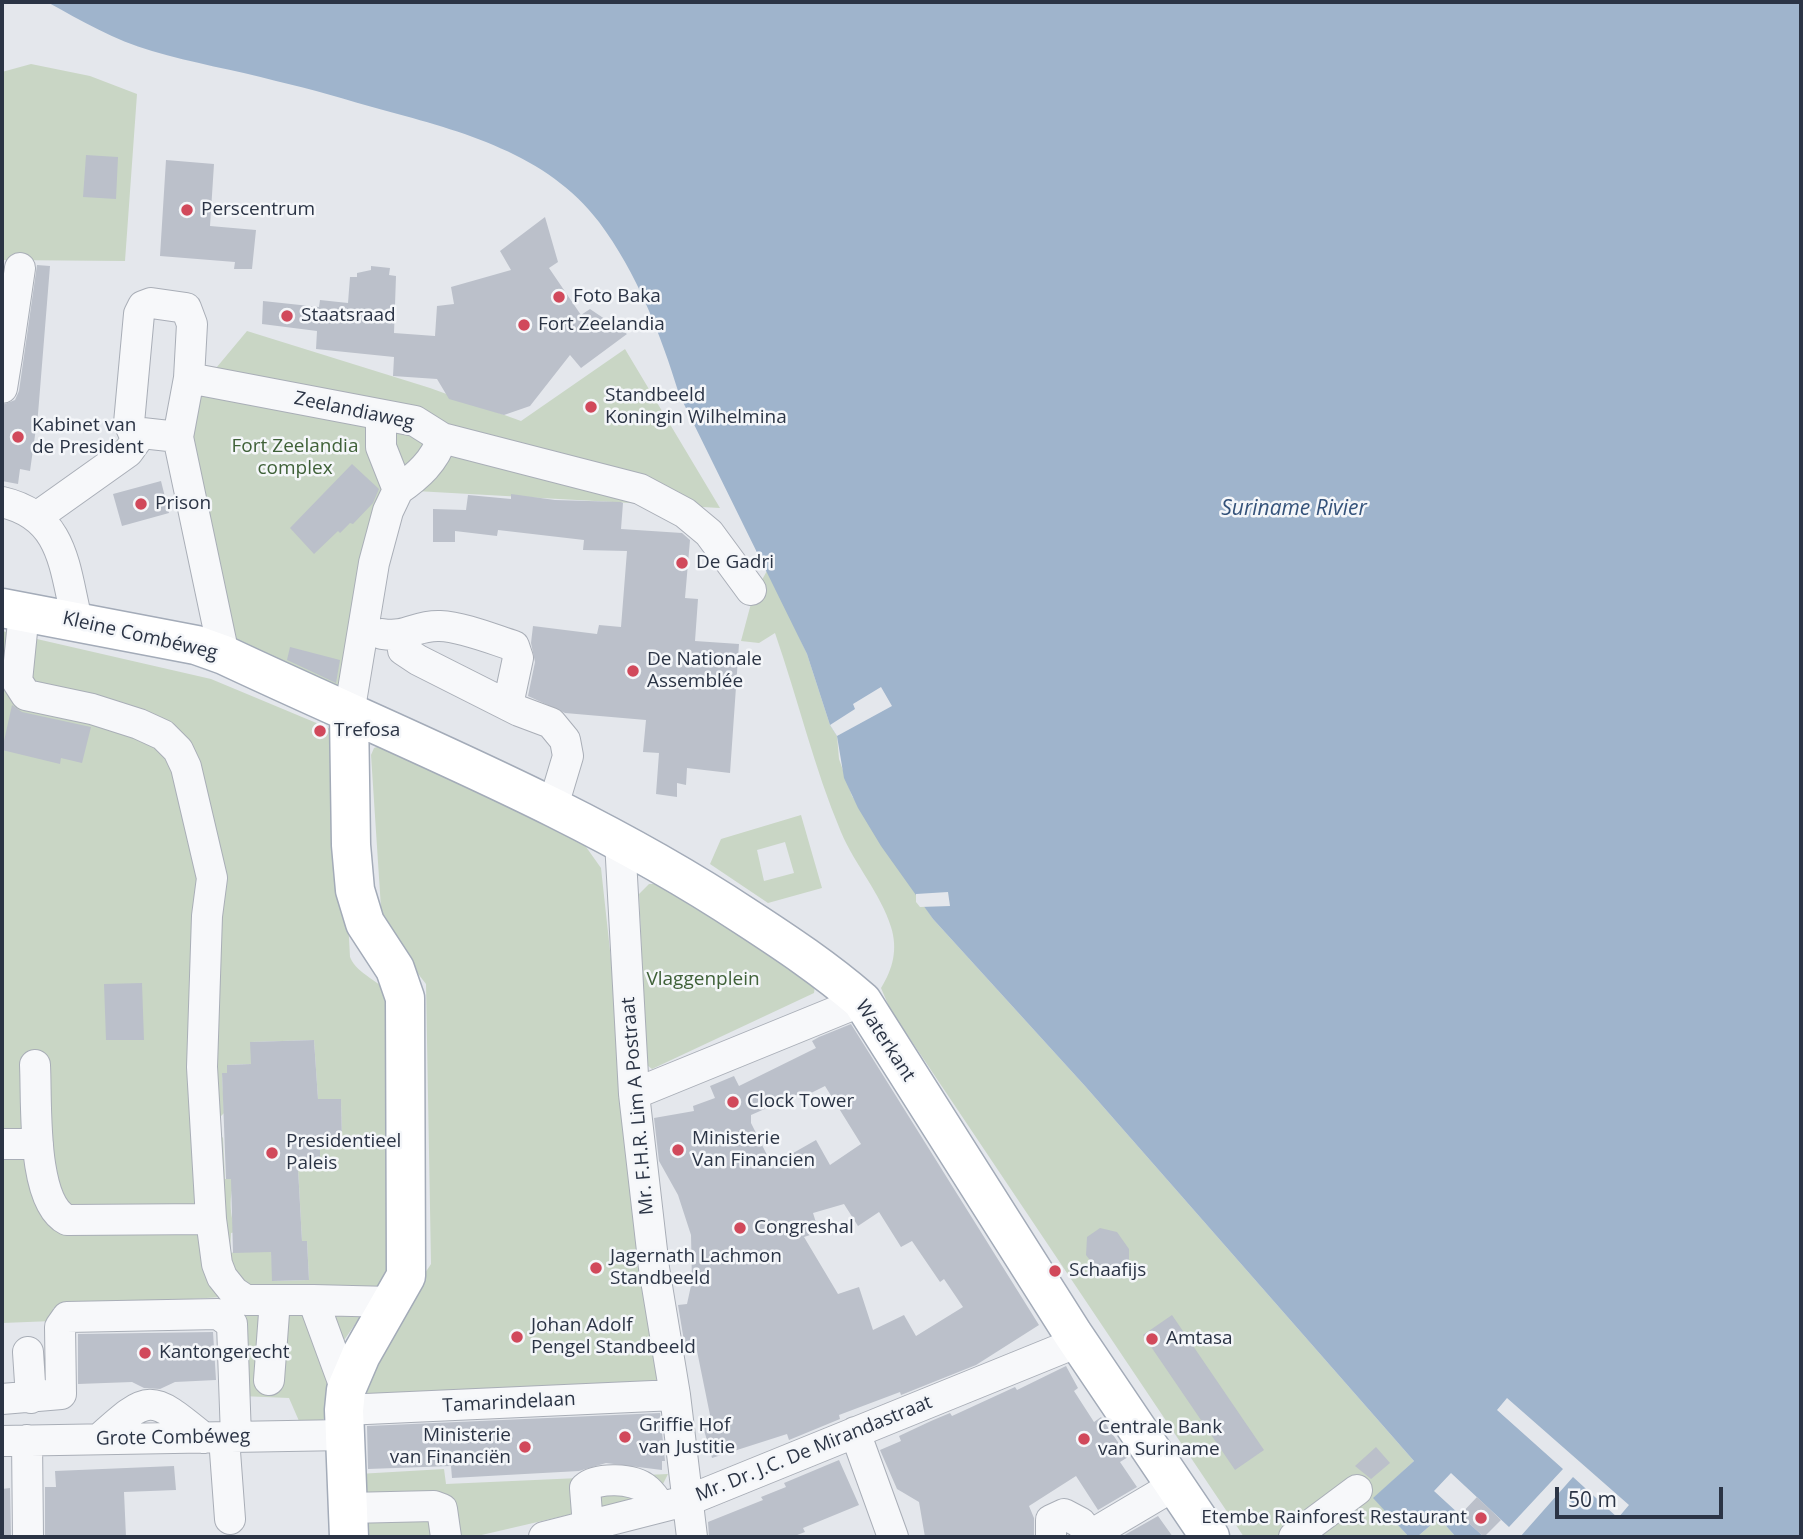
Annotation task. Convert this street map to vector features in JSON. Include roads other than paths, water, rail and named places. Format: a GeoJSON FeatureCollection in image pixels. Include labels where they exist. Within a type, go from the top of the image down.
{"type":"FeatureCollection","features":[{"type":"Feature","properties":{"kind":"main road","name":"Kleine Combéweg"},"geometry":{"type":"LineString","coordinates":[[13,610],[77,620],[196,645],[224,655],[349,714]]}},
{"type":"Feature","properties":{"kind":"main road","name":"Waterkant"},"geometry":{"type":"LineString","coordinates":[[349,714],[553,806],[683,875],[827,971],[862,1001],[1078,1342],[1210,1537]]}},
{"type":"Feature","properties":{"kind":"main road"},"geometry":{"type":"LineString","coordinates":[[349,714],[351,845],[355,890],[365,923],[395,969],[405,998],[406,1276],[391,1301],[345,1412],[349,1523]]}},
{"type":"Feature","properties":{"kind":"street"},"geometry":{"type":"LineString","coordinates":[[2,388],[8,311],[20,268]]}},
{"type":"Feature","properties":{"kind":"street"},"geometry":{"type":"LineString","coordinates":[[178,437],[141,435],[133,432],[129,423],[139,314],[143,306],[151,303],[186,308],[192,324],[189,377],[178,437],[224,655]]}},
{"type":"Feature","properties":{"kind":"street","name":"Zeelandiaweg"},"geometry":{"type":"LineString","coordinates":[[189,377],[415,421],[442,438],[640,489],[685,513],[709,533],[751,590]]}},
{"type":"Feature","properties":{"kind":"street"},"geometry":{"type":"LineString","coordinates":[[381,416],[381,447],[398,490]]}},
{"type":"Feature","properties":{"kind":"street"},"geometry":{"type":"LineString","coordinates":[[38,516],[128,452],[141,435]]}},
{"type":"Feature","properties":{"kind":"street"},"geometry":{"type":"LineString","coordinates":[[349,714],[365,632],[374,563],[388,511],[398,490],[437,454],[442,438]]}},
{"type":"Feature","properties":{"kind":"street"},"geometry":{"type":"LineString","coordinates":[[2,502],[23,506],[38,516],[53,534],[77,620]]}},
{"type":"Feature","properties":{"kind":"street"},"geometry":{"type":"LineString","coordinates":[[13,610],[20,690],[26,695],[92,709],[163,736],[178,750],[190,780],[212,878],[206,916],[202,1067],[211,1219],[222,1277],[234,1292],[246,1300],[391,1301]]}},
{"type":"Feature","properties":{"kind":"street"},"geometry":{"type":"LineString","coordinates":[[365,632],[402,637],[418,627],[442,626],[514,646],[518,658],[508,705]]}},
{"type":"Feature","properties":{"kind":"street"},"geometry":{"type":"LineString","coordinates":[[402,637],[404,650],[418,660],[508,705],[551,723],[565,740],[568,756],[566,772],[553,806]]}},
{"type":"Feature","properties":{"kind":"street","name":"Mr. F.H.R. Lim A Postraat"},"geometry":{"type":"LineString","coordinates":[[620,841],[634,1094],[654,1268],[675,1395],[675,1503],[692,1537]]}},
{"type":"Feature","properties":{"kind":"street"},"geometry":{"type":"LineString","coordinates":[[634,1094],[647,1091],[862,1001]]}},
{"type":"Feature","properties":{"kind":"street"},"geometry":{"type":"LineString","coordinates":[[35,1065],[38,1144],[44,1191],[52,1209],[67,1220],[211,1219]]}},
{"type":"Feature","properties":{"kind":"street"},"geometry":{"type":"LineString","coordinates":[[2,1144],[38,1144]]}},
{"type":"Feature","properties":{"kind":"street"},"geometry":{"type":"LineString","coordinates":[[269,1380],[275,1300]]}},
{"type":"Feature","properties":{"kind":"street"},"geometry":{"type":"LineString","coordinates":[[313,1300],[345,1412]]}},
{"type":"Feature","properties":{"kind":"street"},"geometry":{"type":"LineString","coordinates":[[16,1398],[61,1394],[60,1327],[66,1317],[218,1314],[232,1324],[221,1438],[230,1520]]}},
{"type":"Feature","properties":{"kind":"street","name":"Mr. Dr. J.C. De Mirandastraat"},"geometry":{"type":"LineString","coordinates":[[544,1537],[675,1503],[1078,1342]]}},
{"type":"Feature","properties":{"kind":"street"},"geometry":{"type":"LineString","coordinates":[[28,1352],[16,1398],[16,1441],[28,1537]]}},
{"type":"Feature","properties":{"kind":"street","name":"Tamarindelaan"},"geometry":{"type":"LineString","coordinates":[[345,1412],[675,1395]]}},
{"type":"Feature","properties":{"kind":"street","name":"Grote Combéweg"},"geometry":{"type":"LineString","coordinates":[[16,1441],[221,1438],[345,1412]]}},
{"type":"Feature","properties":{"kind":"street"},"geometry":{"type":"LineString","coordinates":[[855,1432],[893,1537]]}},
{"type":"Feature","properties":{"kind":"street"},"geometry":{"type":"LineString","coordinates":[[588,1526],[585,1488],[595,1482],[639,1485],[675,1503]]}},
{"type":"Feature","properties":{"kind":"street"},"geometry":{"type":"LineString","coordinates":[[1051,1537],[1051,1520],[1064,1514],[1081,1523],[1089,1537],[1175,1485]]}},
{"type":"Feature","properties":{"kind":"street"},"geometry":{"type":"LineString","coordinates":[[1294,1537],[1357,1490]]}},
{"type":"Feature","properties":{"kind":"street"},"geometry":{"type":"LineString","coordinates":[[349,1523],[434,1506],[442,1509],[446,1537]]}},
{"type":"Feature","properties":{"kind":"water","name":"Suriname Rivier"},"geometry":{"type":"Polygon","coordinates":[[[47,2],[1801,2],[1801,1537],[1456,1537],[1439,1518],[1417,1537],[1409,1537],[1373,1498],[1414,1461],[1085,1086],[933,919],[881,846],[844,778],[837,736],[830,725],[807,654],[679,394],[664,349],[636,283],[599,222],[555,179],[501,148],[442,127],[316,91],[138,47],[111,36],[47,2]]]}},
{"type":"Feature","properties":{"kind":"place","name":"Perscentrum"},"geometry":{"type":"Point","coordinates":[187,210]}},
{"type":"Feature","properties":{"kind":"place","name":"Foto Baka"},"geometry":{"type":"Point","coordinates":[559,297]}},
{"type":"Feature","properties":{"kind":"place","name":"Staatsraad"},"geometry":{"type":"Point","coordinates":[287,316]}},
{"type":"Feature","properties":{"kind":"place","name":"Fort Zeelandia"},"geometry":{"type":"Point","coordinates":[524,325]}},
{"type":"Feature","properties":{"kind":"place","name":"Standbeeld Koningin Wilhelmina"},"geometry":{"type":"Point","coordinates":[591,407]}},
{"type":"Feature","properties":{"kind":"place","name":"Kabinet van de President"},"geometry":{"type":"Point","coordinates":[18,437]}},
{"type":"Feature","properties":{"kind":"place","name":"Prison"},"geometry":{"type":"Point","coordinates":[141,504]}},
{"type":"Feature","properties":{"kind":"place","name":"De Gadri"},"geometry":{"type":"Point","coordinates":[682,563]}},
{"type":"Feature","properties":{"kind":"place","name":"De Nationale Assemblée"},"geometry":{"type":"Point","coordinates":[633,671]}},
{"type":"Feature","properties":{"kind":"place","name":"Trefosa"},"geometry":{"type":"Point","coordinates":[320,731]}},
{"type":"Feature","properties":{"kind":"place","name":"Clock Tower"},"geometry":{"type":"Point","coordinates":[733,1102]}},
{"type":"Feature","properties":{"kind":"place","name":"Ministerie Van Financien"},"geometry":{"type":"Point","coordinates":[678,1150]}},
{"type":"Feature","properties":{"kind":"place","name":"Presidentieel Paleis"},"geometry":{"type":"Point","coordinates":[272,1153]}},
{"type":"Feature","properties":{"kind":"place","name":"Congreshal"},"geometry":{"type":"Point","coordinates":[740,1228]}},
{"type":"Feature","properties":{"kind":"place","name":"Jagernath Lachmon Standbeeld"},"geometry":{"type":"Point","coordinates":[596,1268]}},
{"type":"Feature","properties":{"kind":"place","name":"Schaafijs"},"geometry":{"type":"Point","coordinates":[1055,1271]}},
{"type":"Feature","properties":{"kind":"place","name":"Johan Adolf Pengel Standbeeld"},"geometry":{"type":"Point","coordinates":[517,1337]}},
{"type":"Feature","properties":{"kind":"place","name":"Amtasa"},"geometry":{"type":"Point","coordinates":[1152,1339]}},
{"type":"Feature","properties":{"kind":"place","name":"Kantongerecht"},"geometry":{"type":"Point","coordinates":[145,1353]}},
{"type":"Feature","properties":{"kind":"place","name":"Griffie Hof van Justitie"},"geometry":{"type":"Point","coordinates":[625,1437]}},
{"type":"Feature","properties":{"kind":"place","name":"Centrale Bank van Suriname"},"geometry":{"type":"Point","coordinates":[1084,1439]}},
{"type":"Feature","properties":{"kind":"place","name":"Ministerie van Financiën"},"geometry":{"type":"Point","coordinates":[525,1447]}},
{"type":"Feature","properties":{"kind":"place","name":"Etembe Rainforest Restaurant"},"geometry":{"type":"Point","coordinates":[1481,1518]}},
{"type":"Feature","properties":{"kind":"park label","name":"Fort Zeelandia complex"},"geometry":{"type":"Point","coordinates":[295,458]}},
{"type":"Feature","properties":{"kind":"park label","name":"Vlaggenplein"},"geometry":{"type":"Point","coordinates":[703,980]}}]}
